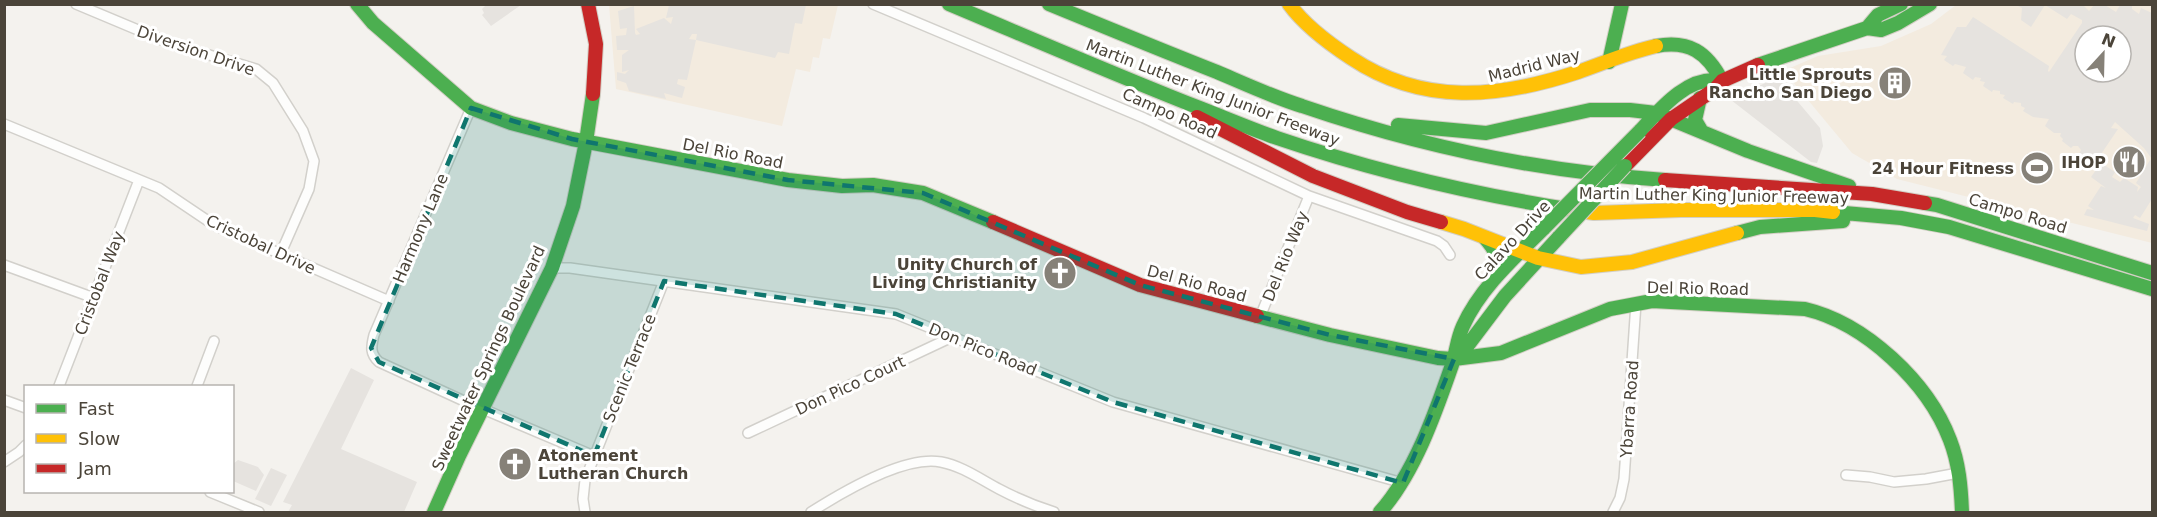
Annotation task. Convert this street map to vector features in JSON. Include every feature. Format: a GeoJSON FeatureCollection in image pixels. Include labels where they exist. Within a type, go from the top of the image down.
{"type":"FeatureCollection","features":[{"type":"Feature","properties":{"kind":"main road","name":"Del Rio Road"},"geometry":{"type":"LineString","coordinates":[[357,4],[373,23],[471,108],[511,123],[586,142],[788,180],[843,186],[873,185],[923,193],[1140,285],[1330,335],[1438,358],[1454,359],[1501,353],[1610,309],[1636,303],[1673,301],[1805,309],[1842,321],[1861,333],[1913,378],[1928,396],[1945,427],[1958,473],[1962,513]]}},
{"type":"Feature","properties":{"kind":"main road","name":"Sweetwater Springs Boulevard"},"geometry":{"type":"LineString","coordinates":[[434,513],[459,456],[552,268],[573,206],[586,142],[594,84],[596,44],[588,4]]}},
{"type":"Feature","properties":{"kind":"main road","name":"Martin Luther King Junior Freeway"},"geometry":{"type":"LineString","coordinates":[[949,4],[1274,137],[1433,184],[1509,200],[1594,213],[1681,210],[1815,210],[1901,218]]}},
{"type":"Feature","properties":{"kind":"main road","name":"Martin Luther King Junior Freeway"},"geometry":{"type":"LineString","coordinates":[[1049,4],[1319,113],[1459,151],[1613,177],[1872,194]]}},
{"type":"Feature","properties":{"kind":"main road","name":"Madrid Way"},"geometry":{"type":"LineString","coordinates":[[1289,4],[1293,11],[1328,42],[1353,60],[1394,81],[1425,91],[1474,95],[1508,90],[1557,78],[1661,45],[1682,45],[1696,50],[1714,64],[1722,81]]}},
{"type":"Feature","properties":{"kind":"main road"},"geometry":{"type":"LineString","coordinates":[[1609,62],[1622,4]]}},
{"type":"Feature","properties":{"kind":"main road"},"geometry":{"type":"LineString","coordinates":[[1867,28],[1878,15],[1901,4]]}},
{"type":"Feature","properties":{"kind":"main road"},"geometry":{"type":"LineString","coordinates":[[1906,19],[1907,11],[1913,4]]}},
{"type":"Feature","properties":{"kind":"main road"},"geometry":{"type":"LineString","coordinates":[[1646,134],[1715,89],[1722,81],[1764,62],[1867,28],[1881,30],[1906,19],[1930,4]]}},
{"type":"Feature","properties":{"kind":"main road"},"geometry":{"type":"LineString","coordinates":[[1646,134],[1656,113],[1700,81],[1710,79],[1722,81]]}},
{"type":"Feature","properties":{"kind":"main road"},"geometry":{"type":"LineString","coordinates":[[1136,82],[1186,112],[1306,172],[1407,212],[1538,258],[1581,267],[1632,262],[1760,226],[1901,218]]}},
{"type":"Feature","properties":{"kind":"main road"},"geometry":{"type":"LineString","coordinates":[[1700,98],[1695,120],[1702,132]]}},
{"type":"Feature","properties":{"kind":"main road"},"geometry":{"type":"LineString","coordinates":[[1319,113],[1418,128],[1486,133],[1590,110],[1630,110],[1656,113],[1748,152],[1872,194]]}},
{"type":"Feature","properties":{"kind":"main road","name":"Calavo Drive"},"geometry":{"type":"LineString","coordinates":[[1454,359],[1468,345],[1505,296],[1538,258],[1599,194],[1646,134]]}},
{"type":"Feature","properties":{"kind":"main road","name":"Calavo Drive"},"geometry":{"type":"LineString","coordinates":[[1380,513],[1392,501],[1403,483],[1420,447],[1454,359],[1456,341],[1465,322],[1497,276],[1544,228],[1646,134]]}},
{"type":"Feature","properties":{"kind":"main road","name":"Campo Road"},"geometry":{"type":"LineString","coordinates":[[1872,194],[1937,206],[2152,273]]}},
{"type":"Feature","properties":{"kind":"main road","name":"Campo Road"},"geometry":{"type":"LineString","coordinates":[[1901,218],[1949,227],[2152,289]]}},
{"type":"Feature","properties":{"kind":"main road"},"geometry":{"type":"LineString","coordinates":[[1485,238],[1497,253],[1500,261],[1497,276]]}},
{"type":"Feature","properties":{"kind":"street","name":"Diversion Drive"},"geometry":{"type":"LineString","coordinates":[[76,4],[169,43],[256,69],[273,83],[303,130],[314,161],[309,189],[280,255]]}},
{"type":"Feature","properties":{"kind":"street","name":"Campo Road"},"geometry":{"type":"LineString","coordinates":[[873,4],[1144,118],[1309,196],[1437,241],[1450,255]]}},
{"type":"Feature","properties":{"kind":"street","name":"Harmony Lane"},"geometry":{"type":"LineString","coordinates":[[471,108],[374,335],[371,348],[373,357],[379,362],[482,409]]}},
{"type":"Feature","properties":{"kind":"street","name":"Cristobal Drive"},"geometry":{"type":"LineString","coordinates":[[4,124],[159,188],[214,225],[390,301]]}},
{"type":"Feature","properties":{"kind":"street","name":"Cristobal Way"},"geometry":{"type":"LineString","coordinates":[[59,385],[139,180]]}},
{"type":"Feature","properties":{"kind":"street","name":"Del Rio Way"},"geometry":{"type":"LineString","coordinates":[[1260,316],[1309,196]]}},
{"type":"Feature","properties":{"kind":"street"},"geometry":{"type":"LineString","coordinates":[[4,265],[94,298]]}},
{"type":"Feature","properties":{"kind":"street","name":"Don Pico Road"},"geometry":{"type":"LineString","coordinates":[[552,268],[570,268],[896,314],[1113,402],[1403,483]]}},
{"type":"Feature","properties":{"kind":"street","name":"Scenic Terrace"},"geometry":{"type":"LineString","coordinates":[[585,513],[583,499],[585,480],[664,281]]}},
{"type":"Feature","properties":{"kind":"street","name":"Ybarra Road"},"geometry":{"type":"LineString","coordinates":[[1613,513],[1620,498],[1624,479],[1636,303]]}},
{"type":"Feature","properties":{"kind":"street","name":"Don Pico Court"},"geometry":{"type":"LineString","coordinates":[[747,433],[952,337]]}},
{"type":"Feature","properties":{"kind":"street"},"geometry":{"type":"LineString","coordinates":[[198,385],[214,341]]}},
{"type":"Feature","properties":{"kind":"street"},"geometry":{"type":"LineString","coordinates":[[4,400],[24,407]]}},
{"type":"Feature","properties":{"kind":"street"},"geometry":{"type":"LineString","coordinates":[[482,409],[594,456]]}},
{"type":"Feature","properties":{"kind":"street"},"geometry":{"type":"LineString","coordinates":[[4,462],[24,447]]}},
{"type":"Feature","properties":{"kind":"street"},"geometry":{"type":"LineString","coordinates":[[811,513],[864,482],[909,464],[927,461],[943,462],[961,469],[1000,490],[1053,513]]}},
{"type":"Feature","properties":{"kind":"street"},"geometry":{"type":"LineString","coordinates":[[1846,475],[1894,482],[1958,473]]}},
{"type":"Feature","properties":{"kind":"street"},"geometry":{"type":"LineString","coordinates":[[212,493],[259,513]]}},
{"type":"Feature","properties":{"kind":"highlighted area"},"geometry":{"type":"Polygon","coordinates":[[[471,108],[572,139],[788,180],[923,193],[1140,285],[1330,335],[1454,359],[1403,483],[1113,402],[896,314],[664,281],[594,456],[379,362],[371,348],[471,108]]]}},
{"type":"Feature","properties":{"kind":"shaded area"},"geometry":{"type":"Polygon","coordinates":[[[669,4],[806,5],[802,24],[795,23],[789,54],[778,52],[775,58],[696,40],[687,80],[678,79],[677,84],[685,87],[682,98],[664,93],[666,99],[629,91],[626,83],[617,80],[617,72],[625,74],[629,70],[622,72],[622,55],[629,50],[617,50],[616,36],[626,35],[627,28],[620,29],[618,11],[634,6],[636,35],[640,34],[636,29],[664,18],[671,24],[673,17],[666,18],[669,4]],[[692,34],[689,39],[696,40],[697,34],[692,34]]]}},
{"type":"Feature","properties":{"kind":"shaded area"},"geometry":{"type":"Polygon","coordinates":[[[486,5],[521,5],[491,26],[482,15],[484,13],[482,9],[486,5]]]}},
{"type":"Feature","properties":{"kind":"shaded area"},"geometry":{"type":"Polygon","coordinates":[[[609,5],[838,5],[830,39],[823,38],[819,58],[813,57],[810,72],[796,69],[782,126],[616,89],[609,5]]]}},
{"type":"Feature","properties":{"kind":"shaded area"},"geometry":{"type":"Polygon","coordinates":[[[1956,5],[2152,5],[2152,243],[1897,179],[1852,153],[1793,82],[1790,68],[1818,56],[1881,46],[1931,24],[1956,5]]]}},
{"type":"Feature","properties":{"kind":"shaded area"},"geometry":{"type":"Polygon","coordinates":[[[2016,5],[2045,5],[2031,27],[2021,20],[2022,8],[2016,5]]]}},
{"type":"Feature","properties":{"kind":"shaded area"},"geometry":{"type":"Polygon","coordinates":[[[2045,5],[2083,5],[2089,11],[2094,5],[2105,5],[2116,12],[2120,5],[2132,5],[2132,9],[2139,14],[2141,8],[2152,13],[2152,159],[2144,148],[2115,122],[2111,128],[2118,129],[2095,163],[2090,163],[2079,154],[2081,150],[2078,146],[2071,148],[2062,141],[2061,133],[2054,133],[2045,126],[2049,119],[2033,117],[2023,111],[2025,108],[2021,106],[2021,103],[2014,102],[2013,104],[2003,98],[2005,95],[2000,94],[2000,91],[1993,90],[1992,92],[1983,86],[1985,82],[1980,81],[1981,78],[1975,77],[1973,80],[1963,73],[1966,67],[1955,64],[1953,66],[1944,60],[1947,56],[1941,55],[1957,27],[1966,27],[1973,17],[2049,66],[2049,72],[2073,36],[2073,84],[2133,84],[2133,24],[2081,24],[2082,20],[2071,14],[2067,19],[2045,5]]]}},
{"type":"Feature","properties":{"kind":"shaded area"},"geometry":{"type":"Polygon","coordinates":[[[1777,77],[1820,128],[1823,146],[1817,163],[1811,162],[1731,100],[1777,77]]]}},
{"type":"Feature","properties":{"kind":"shaded area"},"geometry":{"type":"Polygon","coordinates":[[[2150,160],[2152,161],[2152,199],[2140,218],[2135,215],[2133,218],[2149,224],[2147,231],[2084,215],[2087,209],[2094,210],[2088,206],[2101,186],[2106,188],[2091,177],[2101,163],[2115,172],[2112,177],[2120,182],[2124,178],[2138,187],[2137,192],[2141,187],[2136,183],[2150,160]]]}},
{"type":"Feature","properties":{"kind":"shaded area"},"geometry":{"type":"Polygon","coordinates":[[[351,368],[374,380],[341,449],[417,482],[404,512],[288,512],[292,505],[283,502],[351,368]]]}},
{"type":"Feature","properties":{"kind":"shaded area"},"geometry":{"type":"Polygon","coordinates":[[[238,460],[258,467],[264,475],[256,491],[234,481],[234,463],[238,460]]]}},
{"type":"Feature","properties":{"kind":"shaded area"},"geometry":{"type":"Polygon","coordinates":[[[271,468],[287,475],[271,506],[255,499],[271,468]]]}},
{"type":"Feature","properties":{"kind":"traffic: fast"},"geometry":{"type":"LineString","coordinates":[[357,4],[373,23],[471,108],[511,123],[572,139],[788,180],[842,186],[873,185],[923,193],[993,222]]}},
{"type":"Feature","properties":{"kind":"traffic: fast"},"geometry":{"type":"LineString","coordinates":[[949,4],[1277,138],[1350,161],[1424,180],[1498,197],[1573,210]]}},
{"type":"Feature","properties":{"kind":"traffic: fast"},"geometry":{"type":"LineString","coordinates":[[1049,4],[1280,99],[1391,133],[1527,164],[1665,180]]}},
{"type":"Feature","properties":{"kind":"traffic: fast"},"geometry":{"type":"LineString","coordinates":[[1609,62],[1622,4]]}},
{"type":"Feature","properties":{"kind":"traffic: fast"},"geometry":{"type":"LineString","coordinates":[[1867,28],[1878,15],[1901,4]]}},
{"type":"Feature","properties":{"kind":"traffic: fast"},"geometry":{"type":"LineString","coordinates":[[1758,65],[1867,28],[1881,30],[1930,4]]}},
{"type":"Feature","properties":{"kind":"traffic: fast"},"geometry":{"type":"LineString","coordinates":[[1656,46],[1678,45],[1696,50],[1710,62],[1722,81]]}},
{"type":"Feature","properties":{"kind":"traffic: fast"},"geometry":{"type":"LineString","coordinates":[[1640,131],[1666,104],[1687,88],[1710,80],[1722,81]]}},
{"type":"Feature","properties":{"kind":"traffic: fast"},"geometry":{"type":"LineString","coordinates":[[434,512],[459,456],[552,268],[573,206],[593,94]]}},
{"type":"Feature","properties":{"kind":"traffic: fast"},"geometry":{"type":"LineString","coordinates":[[1700,98],[1695,120],[1702,132]]}},
{"type":"Feature","properties":{"kind":"traffic: fast"},"geometry":{"type":"LineString","coordinates":[[1398,125],[1486,133],[1590,110],[1630,110],[1656,113],[1748,151],[1849,186]]}},
{"type":"Feature","properties":{"kind":"traffic: fast"},"geometry":{"type":"LineString","coordinates":[[1544,228],[1640,131]]}},
{"type":"Feature","properties":{"kind":"traffic: fast"},"geometry":{"type":"LineString","coordinates":[[1559,237],[1625,166]]}},
{"type":"Feature","properties":{"kind":"traffic: fast"},"geometry":{"type":"LineString","coordinates":[[1925,203],[2152,273]]}},
{"type":"Feature","properties":{"kind":"traffic: fast"},"geometry":{"type":"LineString","coordinates":[[1833,212],[1901,218],[1949,227],[2152,289]]}},
{"type":"Feature","properties":{"kind":"traffic: fast"},"geometry":{"type":"LineString","coordinates":[[1737,233],[1760,227],[1843,221]]}},
{"type":"Feature","properties":{"kind":"traffic: fast"},"geometry":{"type":"LineString","coordinates":[[1380,512],[1403,480],[1422,443],[1452,365],[1461,331],[1470,312],[1488,286],[1544,228]]}},
{"type":"Feature","properties":{"kind":"traffic: fast"},"geometry":{"type":"LineString","coordinates":[[1454,359],[1468,345],[1505,296],[1559,237]]}},
{"type":"Feature","properties":{"kind":"traffic: fast"},"geometry":{"type":"LineString","coordinates":[[1485,238],[1497,255],[1497,276]]}},
{"type":"Feature","properties":{"kind":"traffic: fast"},"geometry":{"type":"LineString","coordinates":[[1257,316],[1330,335],[1438,358],[1454,359],[1501,353],[1610,309],[1652,301],[1805,309],[1828,316],[1871,341],[1892,358],[1927,397],[1940,418],[1956,457],[1962,512]]}},
{"type":"Feature","properties":{"kind":"traffic: slow"},"geometry":{"type":"LineString","coordinates":[[1289,4],[1317,34],[1351,58],[1378,73],[1406,84],[1434,90],[1462,93],[1519,88],[1549,81],[1656,46]]}},
{"type":"Feature","properties":{"kind":"traffic: slow"},"geometry":{"type":"LineString","coordinates":[[1573,210],[1594,213],[1681,210],[1833,212]]}},
{"type":"Feature","properties":{"kind":"traffic: slow"},"geometry":{"type":"LineString","coordinates":[[1441,222],[1538,258],[1581,267],[1632,262],[1737,233]]}},
{"type":"Feature","properties":{"kind":"traffic: jam"},"geometry":{"type":"LineString","coordinates":[[588,4],[596,44],[593,94]]}},
{"type":"Feature","properties":{"kind":"traffic: jam"},"geometry":{"type":"LineString","coordinates":[[1625,166],[1671,119],[1715,89],[1722,81],[1758,65]]}},
{"type":"Feature","properties":{"kind":"traffic: jam"},"geometry":{"type":"LineString","coordinates":[[1197,117],[1313,176],[1407,212],[1441,222]]}},
{"type":"Feature","properties":{"kind":"traffic: jam"},"geometry":{"type":"LineString","coordinates":[[1665,180],[1872,194],[1925,203]]}},
{"type":"Feature","properties":{"kind":"traffic: jam"},"geometry":{"type":"LineString","coordinates":[[993,222],[1140,285],[1257,316]]}},
{"type":"Feature","properties":{"kind":"place","name":"Little Sprouts Rancho San Diego"},"geometry":{"type":"Point","coordinates":[1895,83]}},
{"type":"Feature","properties":{"kind":"place","name":"IHOP"},"geometry":{"type":"Point","coordinates":[2129,162]}},
{"type":"Feature","properties":{"kind":"place","name":"24 Hour Fitness"},"geometry":{"type":"Point","coordinates":[2037,168]}},
{"type":"Feature","properties":{"kind":"place","name":"Unity Church of Living Christianity"},"geometry":{"type":"Point","coordinates":[1060,273]}},
{"type":"Feature","properties":{"kind":"place","name":"Atonement Lutheran Church"},"geometry":{"type":"Point","coordinates":[515,464]}}]}
